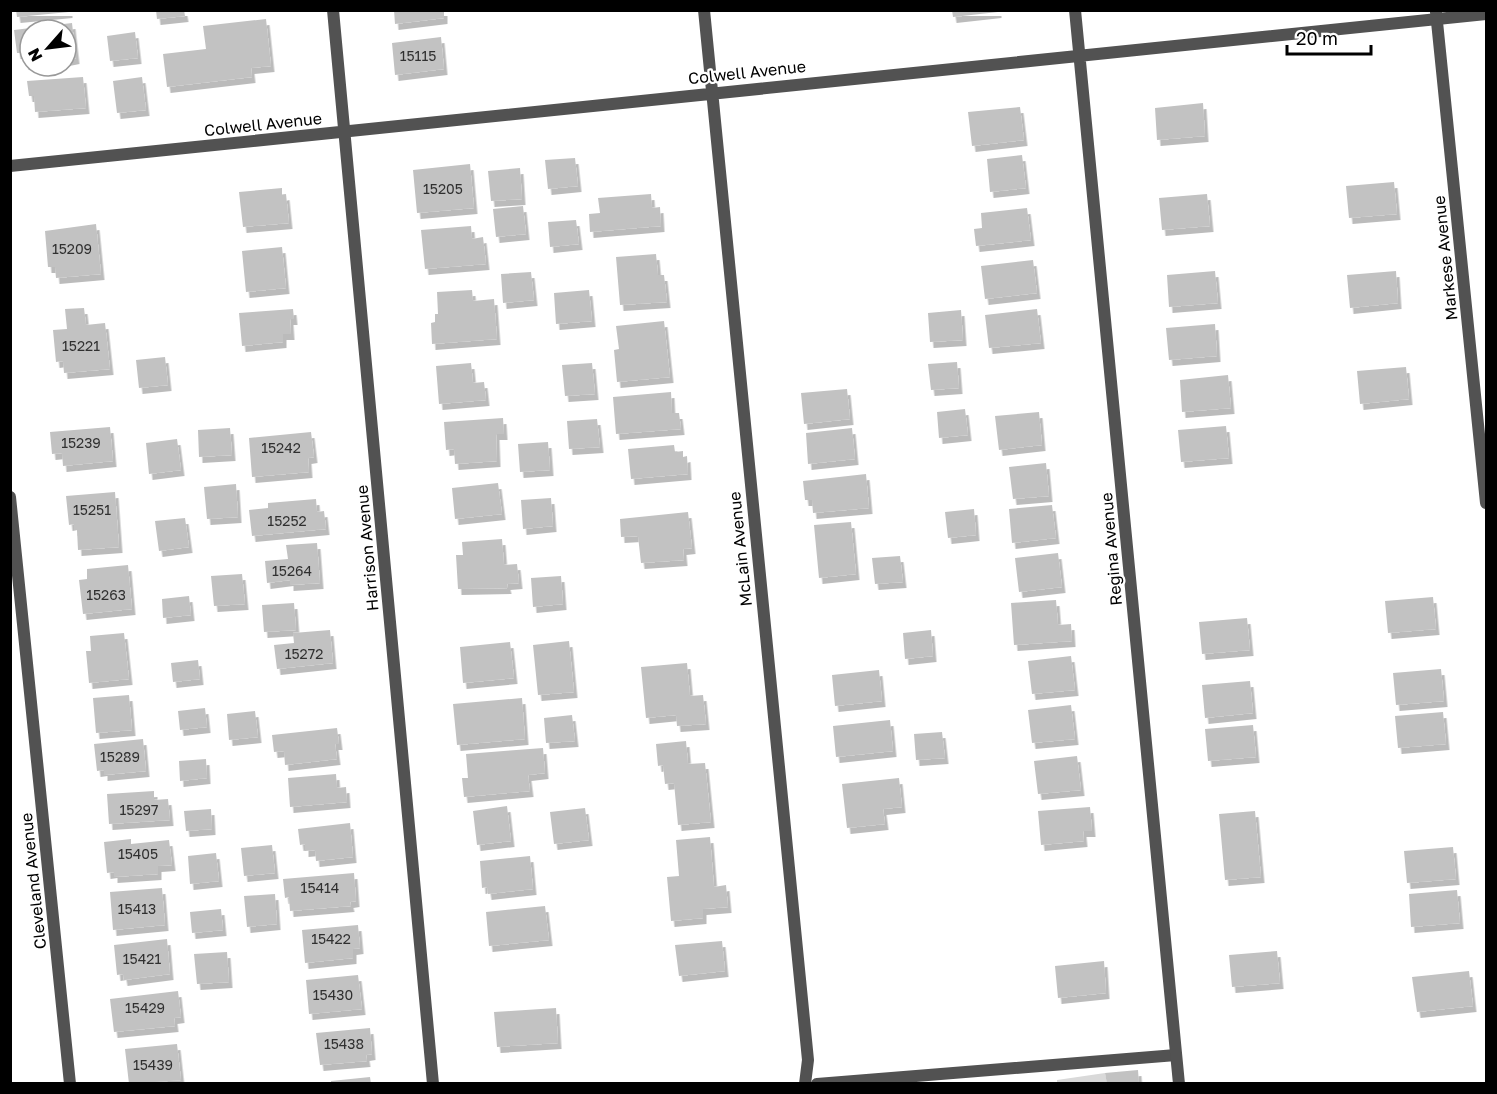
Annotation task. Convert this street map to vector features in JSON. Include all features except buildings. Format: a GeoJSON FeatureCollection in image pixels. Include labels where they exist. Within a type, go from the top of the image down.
{"type":"FeatureCollection","features":[{"type":"Feature","properties":{"kind":"street","name":"Harrison Avenue"},"geometry":{"type":"LineString","coordinates":[[333,10],[433,1083]]}},
{"type":"Feature","properties":{"kind":"street","name":"McLain Avenue"},"geometry":{"type":"LineString","coordinates":[[704,10],[808,1060],[806,1083]]}},
{"type":"Feature","properties":{"kind":"street","name":"Regina Avenue"},"geometry":{"type":"LineString","coordinates":[[1075,10],[1179,1083]]}},
{"type":"Feature","properties":{"kind":"street","name":"Colwell Avenue"},"geometry":{"type":"LineString","coordinates":[[10,166],[712,92],[1081,57],[1437,15],[1486,14]]}},
{"type":"Feature","properties":{"kind":"street","name":"Markese Avenue"},"geometry":{"type":"LineString","coordinates":[[1437,15],[1486,503]]}},
{"type":"Feature","properties":{"kind":"street","name":"Cleveland Avenue"},"geometry":{"type":"LineString","coordinates":[[10,497],[70,1083]]}},
{"type":"Feature","properties":{"kind":"street"},"geometry":{"type":"LineString","coordinates":[[817,1083],[858,1082],[1176,1055]]}},
{"type":"Feature","properties":{"kind":"shaded area"},"geometry":{"type":"Polygon","coordinates":[[[1105,1073],[1107,1083],[1057,1083],[1057,1080],[1105,1073]]]}}]}
